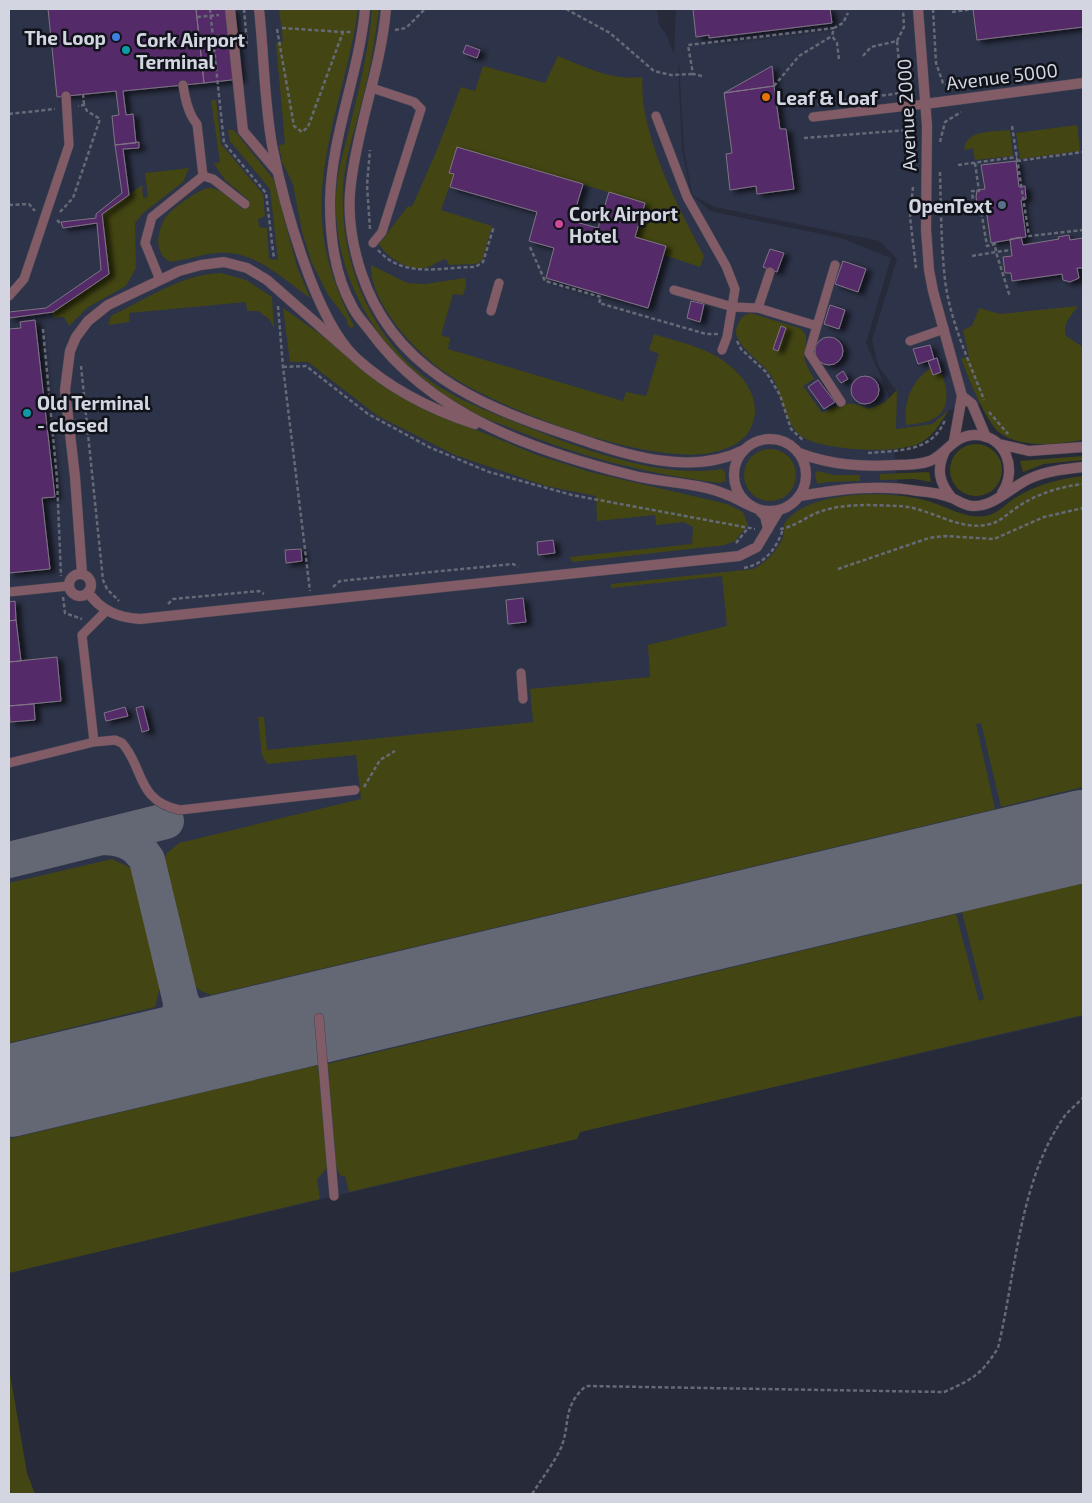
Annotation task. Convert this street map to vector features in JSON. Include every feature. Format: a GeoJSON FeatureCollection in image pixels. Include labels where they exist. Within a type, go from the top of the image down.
{"type":"FeatureCollection","features":[{"type":"Feature","properties":{"kind":"street"},"geometry":{"type":"LineString","coordinates":[[230,9],[243,131],[279,174]]}},
{"type":"Feature","properties":{"kind":"street"},"geometry":{"type":"LineString","coordinates":[[260,9],[271,139],[279,174],[306,269],[318,298],[335,329],[355,357]]}},
{"type":"Feature","properties":{"kind":"street"},"geometry":{"type":"LineString","coordinates":[[365,9],[362,33],[331,177],[331,230],[337,265],[351,306],[382,348],[414,380],[452,406],[497,431]]}},
{"type":"Feature","properties":{"kind":"street"},"geometry":{"type":"LineString","coordinates":[[386,9],[372,88],[351,185],[353,242],[363,279],[374,305],[391,330],[413,356],[442,380],[473,397],[520,418],[598,445],[644,457],[685,463],[726,459],[759,441],[770,439],[782,441],[799,453],[824,462],[867,467],[922,463],[931,460],[954,441],[975,435],[986,437],[999,444],[1029,451],[1083,447]]}},
{"type":"Feature","properties":{"kind":"street","name":"Avenue 2000"},"geometry":{"type":"LineString","coordinates":[[918,9],[925,104],[928,249],[933,291],[962,396]]}},
{"type":"Feature","properties":{"kind":"street","name":"Avenue 5000"},"geometry":{"type":"LineString","coordinates":[[925,104],[1083,83]]}},
{"type":"Feature","properties":{"kind":"street"},"geometry":{"type":"LineString","coordinates":[[88,592],[91,581],[82,573],[75,478],[65,390],[70,351],[76,337],[88,321],[101,310],[179,271],[201,265],[224,262],[247,268],[267,280],[355,357],[412,397],[454,417],[546,450],[624,474],[724,493],[756,509],[779,510],[792,505],[800,496],[805,486],[806,474],[804,463],[799,453]]}},
{"type":"Feature","properties":{"kind":"street"},"geometry":{"type":"LineString","coordinates":[[954,441],[962,396],[972,404],[986,437]]}},
{"type":"Feature","properties":{"kind":"street"},"geometry":{"type":"LineString","coordinates":[[996,499],[1003,492],[1010,473],[1009,462],[999,444]]}},
{"type":"Feature","properties":{"kind":"street"},"geometry":{"type":"LineString","coordinates":[[744,450],[734,470],[734,481],[737,491],[765,516],[768,529]]}},
{"type":"Feature","properties":{"kind":"street"},"geometry":{"type":"LineString","coordinates":[[945,450],[939,470],[945,490],[952,498]]}},
{"type":"Feature","properties":{"kind":"street"},"geometry":{"type":"LineString","coordinates":[[800,496],[835,489],[876,487],[918,490],[952,498],[962,504],[974,506],[986,504],[1019,483],[1033,477],[1059,470],[1083,467]]}},
{"type":"Feature","properties":{"kind":"street"},"geometry":{"type":"LineString","coordinates":[[88,592],[107,610],[119,616],[140,619],[739,556],[757,547],[779,510]]}},
{"type":"Feature","properties":{"kind":"street"},"geometry":{"type":"LineString","coordinates":[[82,573],[72,576],[65,586],[78,596],[88,592]]}},
{"type":"Feature","properties":{"kind":"lane"},"geometry":{"type":"LineString","coordinates":[[183,85],[185,100],[192,118],[197,124],[203,176]]}},
{"type":"Feature","properties":{"kind":"lane"},"geometry":{"type":"LineString","coordinates":[[372,88],[414,102],[421,109],[382,232],[373,242]]}},
{"type":"Feature","properties":{"kind":"lane"},"geometry":{"type":"LineString","coordinates":[[9,296],[24,279],[69,145],[66,96]]}},
{"type":"Feature","properties":{"kind":"lane"},"geometry":{"type":"LineString","coordinates":[[813,117],[925,104]]}},
{"type":"Feature","properties":{"kind":"lane"},"geometry":{"type":"LineString","coordinates":[[656,116],[687,197],[726,266],[735,289],[727,337],[722,350]]}},
{"type":"Feature","properties":{"kind":"lane"},"geometry":{"type":"LineString","coordinates":[[203,176],[213,179],[245,204]]}},
{"type":"Feature","properties":{"kind":"lane"},"geometry":{"type":"LineString","coordinates":[[160,280],[145,243],[152,217],[203,176]]}},
{"type":"Feature","properties":{"kind":"lane"},"geometry":{"type":"LineString","coordinates":[[835,265],[808,353],[841,402]]}},
{"type":"Feature","properties":{"kind":"lane"},"geometry":{"type":"LineString","coordinates":[[758,308],[770,272]]}},
{"type":"Feature","properties":{"kind":"lane"},"geometry":{"type":"LineString","coordinates":[[491,311],[499,283]]}},
{"type":"Feature","properties":{"kind":"lane"},"geometry":{"type":"LineString","coordinates":[[674,290],[733,307],[758,308],[817,326]]}},
{"type":"Feature","properties":{"kind":"lane"},"geometry":{"type":"LineString","coordinates":[[910,341],[944,329]]}},
{"type":"Feature","properties":{"kind":"lane"},"geometry":{"type":"LineString","coordinates":[[9,592],[65,586]]}},
{"type":"Feature","properties":{"kind":"lane"},"geometry":{"type":"LineString","coordinates":[[94,742],[82,635],[107,610]]}},
{"type":"Feature","properties":{"kind":"lane"},"geometry":{"type":"LineString","coordinates":[[521,673],[523,699]]}},
{"type":"Feature","properties":{"kind":"lane"},"geometry":{"type":"LineString","coordinates":[[11,762],[94,742],[115,740],[122,743],[148,791],[158,800],[180,810],[355,790]]}},
{"type":"Feature","properties":{"kind":"lane"},"geometry":{"type":"LineString","coordinates":[[319,1018],[334,1196]]}},
{"type":"Feature","properties":{"kind":"path"},"geometry":{"type":"LineString","coordinates":[[210,9],[224,143],[266,193],[274,259]]}},
{"type":"Feature","properties":{"kind":"path"},"geometry":{"type":"LineString","coordinates":[[391,30],[406,28],[425,9]]}},
{"type":"Feature","properties":{"kind":"path"},"geometry":{"type":"LineString","coordinates":[[566,9],[610,33],[654,71],[670,75],[693,74],[702,76]]}},
{"type":"Feature","properties":{"kind":"path"},"geometry":{"type":"LineString","coordinates":[[808,108],[820,103],[901,93],[898,41],[904,27],[903,9]]}},
{"type":"Feature","properties":{"kind":"path"},"geometry":{"type":"LineString","coordinates":[[933,9],[938,72],[943,82],[957,88]]}},
{"type":"Feature","properties":{"kind":"path"},"geometry":{"type":"LineString","coordinates":[[952,12],[974,9]]}},
{"type":"Feature","properties":{"kind":"path"},"geometry":{"type":"LineString","coordinates":[[693,74],[688,45],[834,28],[844,23],[848,13]]}},
{"type":"Feature","properties":{"kind":"path"},"geometry":{"type":"LineString","coordinates":[[197,17],[219,15]]}},
{"type":"Feature","properties":{"kind":"path"},"geometry":{"type":"LineString","coordinates":[[282,28],[355,32]]}},
{"type":"Feature","properties":{"kind":"path"},"geometry":{"type":"LineString","coordinates":[[774,86],[800,56],[832,36],[834,28]]}},
{"type":"Feature","properties":{"kind":"path"},"geometry":{"type":"LineString","coordinates":[[277,29],[294,126],[302,132],[308,128],[343,32]]}},
{"type":"Feature","properties":{"kind":"path"},"geometry":{"type":"LineString","coordinates":[[832,36],[837,43],[839,59]]}},
{"type":"Feature","properties":{"kind":"path"},"geometry":{"type":"LineString","coordinates":[[863,56],[872,48],[898,41]]}},
{"type":"Feature","properties":{"kind":"path"},"geometry":{"type":"LineString","coordinates":[[83,94],[84,105]]}},
{"type":"Feature","properties":{"kind":"path"},"geometry":{"type":"LineString","coordinates":[[939,148],[945,122],[955,114],[965,111]]}},
{"type":"Feature","properties":{"kind":"path"},"geometry":{"type":"LineString","coordinates":[[1012,126],[1029,236],[1083,230]]}},
{"type":"Feature","properties":{"kind":"path"},"geometry":{"type":"LineString","coordinates":[[804,138],[896,129]]}},
{"type":"Feature","properties":{"kind":"path"},"geometry":{"type":"LineString","coordinates":[[958,166],[1083,152]]}},
{"type":"Feature","properties":{"kind":"path"},"geometry":{"type":"LineString","coordinates":[[975,163],[979,191],[972,191],[974,211],[981,210],[988,246],[994,244],[1010,297]]}},
{"type":"Feature","properties":{"kind":"path"},"geometry":{"type":"LineString","coordinates":[[940,168],[940,207],[948,299],[972,374],[986,405]]}},
{"type":"Feature","properties":{"kind":"path"},"geometry":{"type":"LineString","coordinates":[[9,205],[29,204],[39,216],[56,222]]}},
{"type":"Feature","properties":{"kind":"path"},"geometry":{"type":"LineString","coordinates":[[530,247],[545,281],[601,297],[599,304],[738,341],[741,349],[766,372],[780,395],[791,429],[806,442]]}},
{"type":"Feature","properties":{"kind":"path"},"geometry":{"type":"LineString","coordinates":[[972,256],[1011,250]]}},
{"type":"Feature","properties":{"kind":"path"},"geometry":{"type":"LineString","coordinates":[[278,305],[283,367],[310,592]]}},
{"type":"Feature","properties":{"kind":"path"},"geometry":{"type":"LineString","coordinates":[[43,329],[58,479],[65,612],[95,624]]}},
{"type":"Feature","properties":{"kind":"path"},"geometry":{"type":"LineString","coordinates":[[81,360],[103,580],[107,589],[120,602]]}},
{"type":"Feature","properties":{"kind":"path"},"geometry":{"type":"LineString","coordinates":[[283,367],[306,366],[368,414],[430,448],[489,472],[572,495],[749,529],[741,540],[732,544]]}},
{"type":"Feature","properties":{"kind":"path"},"geometry":{"type":"LineString","coordinates":[[988,410],[1007,433],[1013,436]]}},
{"type":"Feature","properties":{"kind":"path"},"geometry":{"type":"LineString","coordinates":[[866,453],[905,450],[924,445],[935,437],[946,417]]}},
{"type":"Feature","properties":{"kind":"path"},"geometry":{"type":"LineString","coordinates":[[781,529],[840,506],[876,506]]}},
{"type":"Feature","properties":{"kind":"path"},"geometry":{"type":"LineString","coordinates":[[838,569],[929,538],[946,536],[994,538],[1044,517],[1083,508]]}},
{"type":"Feature","properties":{"kind":"path"},"geometry":{"type":"LineString","coordinates":[[330,590],[340,581],[512,564],[523,569]]}},
{"type":"Feature","properties":{"kind":"path"},"geometry":{"type":"LineString","coordinates":[[165,608],[172,599],[259,591],[269,597]]}},
{"type":"Feature","properties":{"kind":"path"},"geometry":{"type":"LineString","coordinates":[[304,593],[317,592]]}},
{"type":"Feature","properties":{"kind":"path"},"geometry":{"type":"LineString","coordinates":[[355,790],[364,786],[380,760],[395,751]]}},
{"type":"Feature","properties":{"kind":"path"},"geometry":{"type":"LineString","coordinates":[[532,1494],[560,1452],[565,1438],[565,1426],[570,1407],[577,1394],[586,1386],[944,1392],[965,1383],[985,1370],[998,1348],[1035,1173],[1065,1115],[1083,1098]]}},
{"type":"Feature","properties":{"kind":"shaded area"},"geometry":{"type":"Polygon","coordinates":[[[9,9],[657,9],[659,24],[666,34],[674,54],[676,9],[1083,9],[1083,415],[990,402],[949,410],[932,424],[896,429],[896,390],[878,366],[872,340],[897,259],[879,241],[715,207],[692,195],[710,211],[841,238],[891,258],[866,343],[888,393],[910,599],[1083,568],[1083,1016],[580,1132],[577,1139],[9,1273],[9,9]],[[678,65],[682,149],[692,195],[684,149],[678,65]]]}},
{"type":"Feature","properties":{"kind":"green space"},"geometry":{"type":"Polygon","coordinates":[[[279,9],[358,9],[327,153],[322,211],[324,240],[329,263],[340,295],[354,326],[352,328],[348,326],[347,320],[327,293],[311,261],[302,231],[293,184],[282,162],[279,145],[285,144],[276,43],[283,41],[279,9]]]}},
{"type":"Feature","properties":{"kind":"green space"},"geometry":{"type":"Polygon","coordinates":[[[372,9],[379,9],[372,55],[345,168],[343,215],[346,239],[360,288],[370,311],[398,352],[428,379],[456,397],[487,411],[577,446],[650,467],[699,471],[722,469],[725,472],[726,481],[720,483],[667,475],[589,456],[538,439],[468,411],[428,385],[405,364],[384,340],[367,314],[353,286],[343,257],[337,226],[336,194],[338,179],[363,72],[372,9]]]}},
{"type":"Feature","properties":{"kind":"green space"},"geometry":{"type":"Polygon","coordinates":[[[558,56],[609,75],[631,78],[642,77],[643,100],[652,141],[667,181],[704,256],[700,267],[664,255],[666,246],[635,237],[645,203],[457,147],[449,172],[454,174],[441,210],[492,226],[482,261],[475,264],[449,265],[446,259],[428,267],[414,268],[394,259],[379,244],[408,206],[412,207],[437,150],[461,87],[475,91],[483,66],[545,83],[558,56]]]}},
{"type":"Feature","properties":{"kind":"green space"},"geometry":{"type":"Polygon","coordinates":[[[211,100],[216,100],[221,144],[263,194],[265,216],[258,219],[259,227],[267,228],[269,259],[278,260],[270,189],[230,141],[228,130],[234,130],[274,180],[297,267],[310,298],[267,267],[244,256],[231,253],[217,253],[171,262],[161,254],[158,242],[165,218],[193,195],[206,189],[214,189],[227,196],[242,209],[249,200],[225,180],[214,164],[220,162],[211,100]]]}},
{"type":"Feature","properties":{"kind":"green space"},"geometry":{"type":"Polygon","coordinates":[[[1077,125],[1080,151],[1020,159],[1016,133],[1077,125]]]}},
{"type":"Feature","properties":{"kind":"green space"},"geometry":{"type":"Polygon","coordinates":[[[1010,130],[1013,156],[975,160],[973,148],[964,150],[966,143],[975,135],[1010,130]]]}},
{"type":"Feature","properties":{"kind":"green space"},"geometry":{"type":"Polygon","coordinates":[[[189,168],[183,182],[143,213],[135,223],[136,268],[126,286],[88,307],[69,326],[64,317],[53,318],[53,312],[109,274],[102,214],[142,185],[143,198],[148,197],[145,173],[189,168]]]}},
{"type":"Feature","properties":{"kind":"green space"},"geometry":{"type":"Polygon","coordinates":[[[371,265],[407,283],[425,284],[465,278],[466,286],[463,295],[453,294],[441,335],[450,338],[448,349],[623,401],[626,392],[646,396],[659,354],[649,350],[654,334],[702,349],[718,357],[736,371],[744,380],[754,400],[753,422],[742,440],[730,447],[710,453],[682,454],[649,451],[612,442],[534,417],[498,402],[467,386],[443,371],[420,351],[396,325],[386,310],[373,280],[371,265]]]}},
{"type":"Feature","properties":{"kind":"green space"},"geometry":{"type":"Polygon","coordinates":[[[221,273],[246,280],[272,297],[274,328],[269,319],[258,311],[247,311],[246,302],[129,313],[129,322],[108,325],[111,316],[164,288],[207,274],[221,273]]]}},
{"type":"Feature","properties":{"kind":"green space"},"geometry":{"type":"Polygon","coordinates":[[[1078,306],[1068,320],[1065,332],[1066,336],[1083,347],[1083,440],[1040,444],[1019,441],[1000,433],[983,409],[961,358],[969,358],[963,330],[972,326],[979,308],[1000,314],[1078,306]]]}},
{"type":"Feature","properties":{"kind":"green space"},"geometry":{"type":"Polygon","coordinates":[[[283,308],[428,410],[537,455],[590,472],[727,504],[743,512],[748,525],[735,541],[725,545],[573,562],[569,557],[692,544],[693,527],[684,522],[656,525],[655,515],[597,521],[596,496],[546,486],[455,455],[378,416],[308,362],[290,362],[283,308]]]}},
{"type":"Feature","properties":{"kind":"green space"},"geometry":{"type":"Polygon","coordinates":[[[750,313],[799,328],[803,331],[806,339],[805,361],[814,379],[803,386],[822,413],[845,404],[856,404],[869,409],[885,402],[897,390],[896,429],[932,424],[949,410],[930,436],[912,446],[879,450],[841,448],[810,440],[800,435],[790,423],[772,377],[747,351],[736,334],[742,317],[750,313]]]}},
{"type":"Feature","properties":{"kind":"green space"},"geometry":{"type":"Polygon","coordinates":[[[931,368],[933,375],[941,372],[945,385],[946,404],[937,417],[918,424],[906,425],[907,400],[910,393],[918,379],[931,368]]]}},
{"type":"Feature","properties":{"kind":"green space"},"geometry":{"type":"Polygon","coordinates":[[[976,444],[986,446],[994,452],[1000,460],[1002,470],[1000,480],[994,488],[986,494],[976,496],[966,494],[958,488],[952,480],[950,470],[952,460],[958,452],[966,446],[976,444]]]}},
{"type":"Feature","properties":{"kind":"green space"},"geometry":{"type":"Polygon","coordinates":[[[770,449],[780,451],[788,457],[794,465],[796,475],[794,485],[788,493],[780,499],[770,501],[760,499],[752,493],[746,485],[744,475],[746,465],[752,457],[760,451],[770,449]]]}},
{"type":"Feature","properties":{"kind":"green space"},"geometry":{"type":"Polygon","coordinates":[[[1083,456],[1083,460],[1044,464],[1023,472],[1020,461],[1083,456]]]}},
{"type":"Feature","properties":{"kind":"green space"},"geometry":{"type":"Polygon","coordinates":[[[817,471],[835,475],[860,475],[860,481],[817,484],[815,473],[817,471]]]}},
{"type":"Feature","properties":{"kind":"green space"},"geometry":{"type":"Polygon","coordinates":[[[929,472],[931,482],[914,479],[880,480],[880,474],[929,472]]]}},
{"type":"Feature","properties":{"kind":"green space"},"geometry":{"type":"Polygon","coordinates":[[[1083,476],[1083,787],[1001,807],[981,723],[976,724],[995,809],[211,995],[201,991],[189,981],[162,866],[166,854],[179,843],[361,799],[356,755],[267,764],[262,755],[258,717],[264,717],[267,750],[533,722],[530,689],[650,677],[648,645],[727,626],[722,576],[611,588],[611,584],[753,569],[759,566],[776,550],[783,538],[784,524],[795,513],[810,504],[829,499],[870,494],[909,497],[932,502],[962,514],[986,516],[998,511],[1031,489],[1056,481],[1083,476]]]}},
{"type":"Feature","properties":{"kind":"green space"},"geometry":{"type":"Polygon","coordinates":[[[112,859],[137,871],[161,982],[155,1007],[9,1043],[9,883],[112,859]]]}},
{"type":"Feature","properties":{"kind":"green space"},"geometry":{"type":"Polygon","coordinates":[[[1083,883],[1083,1015],[580,1132],[577,1139],[349,1192],[345,1176],[341,1176],[335,1166],[327,1064],[956,914],[979,1001],[984,999],[962,912],[1083,883]]]}},
{"type":"Feature","properties":{"kind":"green space"},"geometry":{"type":"Polygon","coordinates":[[[318,1065],[328,1161],[327,1168],[317,1179],[320,1199],[9,1273],[9,1139],[318,1065]]]}},
{"type":"Feature","properties":{"kind":"green space"},"geometry":{"type":"Polygon","coordinates":[[[9,1368],[27,1473],[35,1494],[9,1494],[9,1368]]]}},
{"type":"Feature","properties":{"kind":"building","name":"Cork Airport Terminal"},"geometry":{"type":"Polygon","coordinates":[[[48,9],[196,9],[204,83],[123,91],[126,115],[133,114],[136,143],[115,145],[112,116],[119,115],[116,91],[57,97],[48,9]]]}},
{"type":"Feature","properties":{"kind":"building"},"geometry":{"type":"Polygon","coordinates":[[[196,9],[233,9],[240,79],[204,83],[196,9]]]}},
{"type":"Feature","properties":{"kind":"building"},"geometry":{"type":"Polygon","coordinates":[[[693,9],[830,9],[832,23],[709,38],[709,35],[696,37],[693,9]]]}},
{"type":"Feature","properties":{"kind":"building"},"geometry":{"type":"Polygon","coordinates":[[[973,9],[1083,9],[1083,27],[977,40],[973,9]]]}},
{"type":"Feature","properties":{"kind":"building"},"geometry":{"type":"Polygon","coordinates":[[[466,45],[480,50],[477,58],[463,53],[466,45]]]}},
{"type":"Feature","properties":{"kind":"building"},"geometry":{"type":"Polygon","coordinates":[[[772,66],[774,86],[724,93],[772,66]]]}},
{"type":"Feature","properties":{"kind":"building"},"geometry":{"type":"Polygon","coordinates":[[[774,86],[780,129],[786,129],[794,189],[757,194],[756,186],[730,190],[726,154],[732,153],[724,93],[774,86]]]}},
{"type":"Feature","properties":{"kind":"building"},"geometry":{"type":"Polygon","coordinates":[[[139,142],[139,148],[123,149],[129,195],[102,214],[109,274],[53,312],[9,318],[9,312],[46,308],[101,270],[97,223],[63,228],[61,222],[96,218],[96,214],[122,193],[115,145],[139,142]]]}},
{"type":"Feature","properties":{"kind":"building","name":"Cork Airport Hotel"},"geometry":{"type":"Polygon","coordinates":[[[457,147],[583,184],[572,221],[598,228],[609,192],[645,203],[635,237],[666,246],[648,308],[546,278],[554,248],[529,241],[537,212],[450,187],[454,174],[449,173],[457,147]]]}},
{"type":"Feature","properties":{"kind":"building"},"geometry":{"type":"Polygon","coordinates":[[[1016,161],[1019,187],[1025,186],[1026,199],[1021,200],[1026,237],[991,243],[986,208],[978,209],[976,197],[977,190],[985,189],[981,165],[1016,161]]]}},
{"type":"Feature","properties":{"kind":"building"},"geometry":{"type":"Polygon","coordinates":[[[1069,235],[1070,240],[1083,238],[1083,268],[1077,268],[1079,278],[1070,282],[1063,280],[1062,274],[1012,281],[1011,273],[1005,273],[1003,257],[1012,256],[1010,239],[1021,237],[1023,245],[1059,239],[1058,237],[1069,235]]]}},
{"type":"Feature","properties":{"kind":"building"},"geometry":{"type":"Polygon","coordinates":[[[770,249],[784,253],[777,272],[763,267],[770,249]]]}},
{"type":"Feature","properties":{"kind":"building"},"geometry":{"type":"Polygon","coordinates":[[[843,261],[866,269],[858,292],[835,284],[843,261]]]}},
{"type":"Feature","properties":{"kind":"building"},"geometry":{"type":"Polygon","coordinates":[[[691,301],[704,304],[700,322],[687,318],[691,301]]]}},
{"type":"Feature","properties":{"kind":"building"},"geometry":{"type":"Polygon","coordinates":[[[830,305],[845,310],[839,329],[824,324],[830,305]]]}},
{"type":"Feature","properties":{"kind":"building","name":"Old Terminal - closed"},"geometry":{"type":"Polygon","coordinates":[[[35,320],[55,497],[42,498],[50,569],[9,573],[9,329],[21,328],[20,322],[35,320]]]}},
{"type":"Feature","properties":{"kind":"building"},"geometry":{"type":"Polygon","coordinates":[[[781,326],[786,328],[778,351],[773,349],[781,326]]]}},
{"type":"Feature","properties":{"kind":"building"},"geometry":{"type":"Polygon","coordinates":[[[829,337],[839,341],[843,351],[839,361],[829,365],[819,361],[815,351],[819,341],[829,337]]]}},
{"type":"Feature","properties":{"kind":"building"},"geometry":{"type":"Polygon","coordinates":[[[930,345],[934,359],[918,364],[913,349],[930,345]]]}},
{"type":"Feature","properties":{"kind":"building"},"geometry":{"type":"Polygon","coordinates":[[[937,358],[941,372],[933,375],[928,361],[937,358]]]}},
{"type":"Feature","properties":{"kind":"building"},"geometry":{"type":"Polygon","coordinates":[[[843,371],[848,379],[841,383],[836,376],[843,371]]]}},
{"type":"Feature","properties":{"kind":"building"},"geometry":{"type":"Polygon","coordinates":[[[865,376],[875,380],[879,390],[875,400],[865,404],[855,400],[851,390],[855,380],[865,376]]]}},
{"type":"Feature","properties":{"kind":"building"},"geometry":{"type":"Polygon","coordinates":[[[818,380],[835,402],[824,409],[808,387],[818,380]]]}},
{"type":"Feature","properties":{"kind":"building"},"geometry":{"type":"Polygon","coordinates":[[[553,540],[555,553],[538,555],[537,542],[553,540]]]}},
{"type":"Feature","properties":{"kind":"building"},"geometry":{"type":"Polygon","coordinates":[[[301,549],[302,561],[286,563],[285,550],[301,549]]]}},
{"type":"Feature","properties":{"kind":"building"},"geometry":{"type":"Polygon","coordinates":[[[523,598],[526,622],[508,624],[506,600],[523,598]]]}},
{"type":"Feature","properties":{"kind":"building"},"geometry":{"type":"Polygon","coordinates":[[[15,601],[16,620],[9,621],[9,602],[15,601]]]}},
{"type":"Feature","properties":{"kind":"building"},"geometry":{"type":"Polygon","coordinates":[[[16,620],[21,661],[9,662],[9,621],[16,620]]]}},
{"type":"Feature","properties":{"kind":"building"},"geometry":{"type":"Polygon","coordinates":[[[57,657],[61,701],[9,706],[9,662],[57,657]]]}},
{"type":"Feature","properties":{"kind":"building"},"geometry":{"type":"Polygon","coordinates":[[[34,704],[35,720],[10,722],[9,706],[34,704]]]}},
{"type":"Feature","properties":{"kind":"building"},"geometry":{"type":"Polygon","coordinates":[[[143,706],[149,730],[142,732],[136,708],[143,706]]]}},
{"type":"Feature","properties":{"kind":"building"},"geometry":{"type":"Polygon","coordinates":[[[125,707],[128,716],[106,721],[104,713],[125,707]]]}},
{"type":"Feature","properties":{"kind":"taxiway"},"geometry":{"type":"LineString","coordinates":[[9,860],[166,821]]}},
{"type":"Feature","properties":{"kind":"taxiway"},"geometry":{"type":"LineString","coordinates":[[101,837],[115,838],[127,842],[138,849],[147,860],[181,1002],[187,1012],[199,1026],[206,1030],[222,1035],[243,1036]]}},
{"type":"Feature","properties":{"kind":"taxiway"},"geometry":{"type":"LineString","coordinates":[[145,1059],[161,1048],[172,1036],[179,1021],[181,1002]]}},
{"type":"Feature","properties":{"kind":"runway"},"geometry":{"type":"LineString","coordinates":[[9,1091],[1083,836]]}},
{"type":"Feature","properties":{"kind":"place","name":"The Loop"},"geometry":{"type":"Point","coordinates":[116,37]}},
{"type":"Feature","properties":{"kind":"place","name":"Cork Airport Terminal"},"geometry":{"type":"Point","coordinates":[126,50]}},
{"type":"Feature","properties":{"kind":"place","name":"Leaf & Loaf"},"geometry":{"type":"Point","coordinates":[766,97]}},
{"type":"Feature","properties":{"kind":"place","name":"OpenText"},"geometry":{"type":"Point","coordinates":[1002,205]}},
{"type":"Feature","properties":{"kind":"place","name":"Cork Airport Hotel"},"geometry":{"type":"Point","coordinates":[559,224]}},
{"type":"Feature","properties":{"kind":"place","name":"Old Terminal - closed"},"geometry":{"type":"Point","coordinates":[27,413]}}]}
